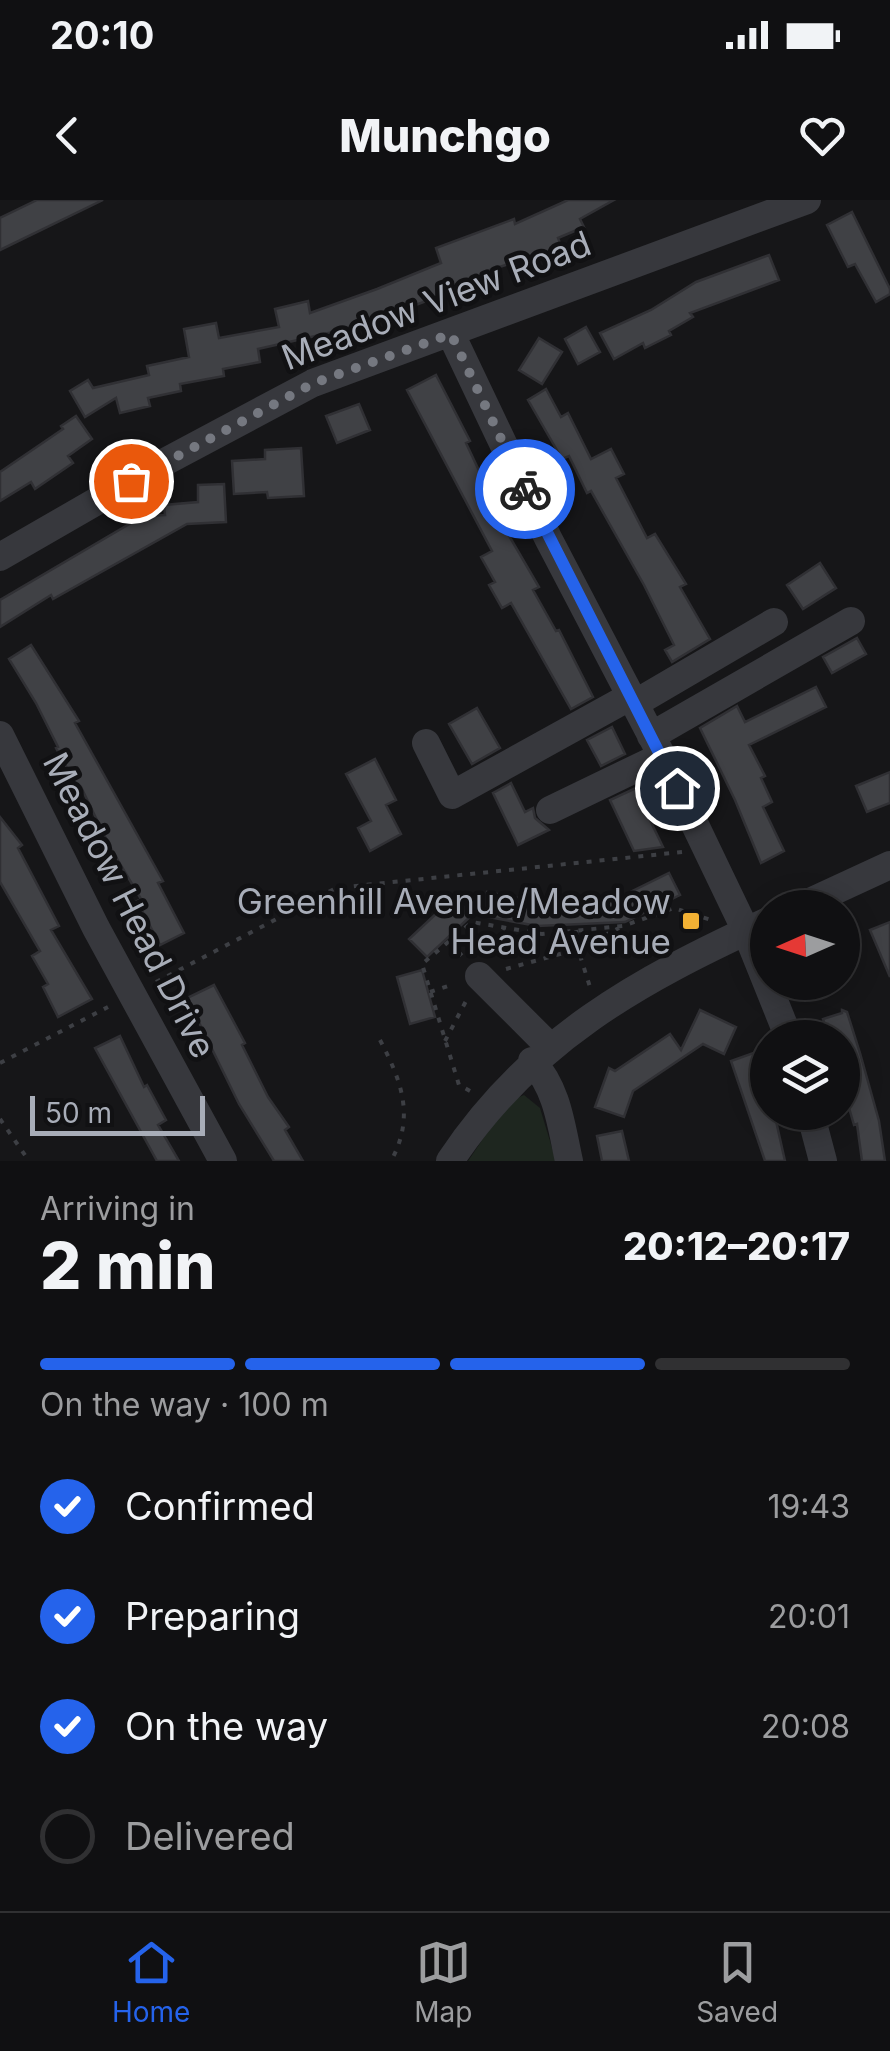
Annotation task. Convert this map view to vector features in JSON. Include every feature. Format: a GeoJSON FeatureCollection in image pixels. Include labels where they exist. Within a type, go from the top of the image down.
{"type":"FeatureCollection","features":[{"type":"Feature","properties":{"kind":"street","name":"Meadow View Road"},"geometry":{"type":"LineString","coordinates":[[0,557],[314,383],[807,200]]}},
{"type":"Feature","properties":{"kind":"street"},"geometry":{"type":"LineString","coordinates":[[451,334],[548,538],[706,850],[750,916]]}},
{"type":"Feature","properties":{"kind":"street"},"geometry":{"type":"LineString","coordinates":[[426,743],[452,796],[774,622]]}},
{"type":"Feature","properties":{"kind":"street"},"geometry":{"type":"LineString","coordinates":[[550,810],[851,622]]}},
{"type":"Feature","properties":{"kind":"street","name":"Meadow Head Drive"},"geometry":{"type":"LineString","coordinates":[[0,735],[132,994],[223,1161]]}},
{"type":"Feature","properties":{"kind":"street"},"geometry":{"type":"LineString","coordinates":[[837,890],[890,865]]}},
{"type":"Feature","properties":{"kind":"street"},"geometry":{"type":"LineString","coordinates":[[450,1161],[492,1103],[542,1055],[604,1008],[666,970],[750,929]]}},
{"type":"Feature","properties":{"kind":"street"},"geometry":{"type":"LineString","coordinates":[[479,976],[542,1055],[569,1161]]}},
{"type":"Feature","properties":{"kind":"street"},"geometry":{"type":"LineString","coordinates":[[815,1130],[823,1161]]}},
{"type":"Feature","properties":{"kind":"path"},"geometry":{"type":"LineString","coordinates":[[0,1063],[336,888],[706,850]]}},
{"type":"Feature","properties":{"kind":"path"},"geometry":{"type":"LineString","coordinates":[[430,992],[578,949],[623,926],[674,908],[750,924]]}},
{"type":"Feature","properties":{"kind":"path"},"geometry":{"type":"LineString","coordinates":[[492,1103],[459,1085],[422,964],[472,922],[542,934],[623,926]]}},
{"type":"Feature","properties":{"kind":"path"},"geometry":{"type":"LineString","coordinates":[[576,930],[588,984],[604,1008]]}},
{"type":"Feature","properties":{"kind":"path"},"geometry":{"type":"LineString","coordinates":[[380,1040],[400,1079],[405,1111],[398,1148],[390,1161]]}},
{"type":"Feature","properties":{"kind":"path"},"geometry":{"type":"LineString","coordinates":[[0,1120],[28,1161]]}},
{"type":"Feature","properties":{"kind":"shaded area"},"geometry":{"type":"Polygon","coordinates":[[[524,1095],[540,1108],[556,1161],[468,1161],[508,1102],[524,1095]]]}},
{"type":"Feature","properties":{"kind":"building"},"geometry":{"type":"Polygon","coordinates":[[[37,200],[103,200],[0,250],[0,218],[37,200]]]}},
{"type":"Feature","properties":{"kind":"building"},"geometry":{"type":"Polygon","coordinates":[[[568,200],[614,200],[580,219],[584,227],[558,238],[563,251],[545,258],[543,253],[490,270],[492,273],[440,291],[442,295],[334,336],[333,332],[258,349],[260,362],[223,369],[224,376],[180,384],[181,391],[148,398],[150,406],[120,413],[116,398],[85,417],[70,391],[88,380],[93,388],[149,375],[147,366],[189,357],[184,329],[216,323],[219,338],[279,327],[275,309],[308,301],[310,313],[377,289],[441,263],[436,248],[514,219],[515,224],[568,200]]]}},
{"type":"Feature","properties":{"kind":"building"},"geometry":{"type":"Polygon","coordinates":[[[852,212],[890,289],[890,294],[876,302],[855,264],[848,267],[827,225],[852,212]]]}},
{"type":"Feature","properties":{"kind":"building"},"geometry":{"type":"Polygon","coordinates":[[[769,255],[779,280],[690,313],[693,317],[669,331],[671,335],[645,348],[643,343],[614,359],[600,333],[651,310],[696,282],[769,255]]]}},
{"type":"Feature","properties":{"kind":"building"},"geometry":{"type":"Polygon","coordinates":[[[586,327],[600,352],[578,364],[565,339],[586,327]]]}},
{"type":"Feature","properties":{"kind":"building"},"geometry":{"type":"Polygon","coordinates":[[[539,338],[562,352],[542,384],[519,370],[539,338]]]}},
{"type":"Feature","properties":{"kind":"building"},"geometry":{"type":"Polygon","coordinates":[[[436,375],[470,441],[466,443],[492,498],[496,496],[513,531],[508,534],[539,587],[533,590],[556,631],[559,630],[593,697],[571,709],[511,603],[502,608],[489,585],[495,582],[481,557],[492,551],[407,390],[436,375]]]}},
{"type":"Feature","properties":{"kind":"building"},"geometry":{"type":"Polygon","coordinates":[[[546,389],[561,417],[568,413],[591,459],[611,449],[624,474],[616,478],[647,538],[655,534],[686,584],[680,587],[710,639],[672,662],[665,650],[674,645],[644,585],[591,491],[587,493],[569,456],[562,459],[528,400],[546,389]]]}},
{"type":"Feature","properties":{"kind":"building"},"geometry":{"type":"Polygon","coordinates":[[[359,404],[370,430],[337,443],[326,416],[359,404]]]}},
{"type":"Feature","properties":{"kind":"building"},"geometry":{"type":"Polygon","coordinates":[[[76,416],[92,439],[68,456],[73,463],[35,489],[31,482],[0,501],[0,472],[76,416]]]}},
{"type":"Feature","properties":{"kind":"building"},"geometry":{"type":"Polygon","coordinates":[[[301,448],[304,496],[268,498],[267,492],[234,494],[232,461],[265,459],[265,450],[301,448]]]}},
{"type":"Feature","properties":{"kind":"building"},"geometry":{"type":"Polygon","coordinates":[[[224,484],[226,522],[187,524],[53,599],[51,595],[0,627],[0,600],[143,516],[165,515],[164,505],[198,502],[198,485],[224,484]]]}},
{"type":"Feature","properties":{"kind":"building"},"geometry":{"type":"Polygon","coordinates":[[[820,563],[836,588],[803,609],[787,585],[820,563]]]}},
{"type":"Feature","properties":{"kind":"building"},"geometry":{"type":"Polygon","coordinates":[[[857,638],[866,654],[832,673],[823,657],[857,638]]]}},
{"type":"Feature","properties":{"kind":"building"},"geometry":{"type":"Polygon","coordinates":[[[31,645],[79,721],[75,723],[163,881],[158,883],[184,933],[160,945],[137,901],[141,899],[9,659],[31,645]]]}},
{"type":"Feature","properties":{"kind":"building"},"geometry":{"type":"Polygon","coordinates":[[[816,687],[826,707],[749,745],[765,776],[761,778],[772,802],[763,807],[784,851],[761,863],[700,728],[737,706],[745,722],[816,687]]]}},
{"type":"Feature","properties":{"kind":"building"},"geometry":{"type":"Polygon","coordinates":[[[477,708],[500,748],[472,764],[449,724],[477,708]]]}},
{"type":"Feature","properties":{"kind":"building"},"geometry":{"type":"Polygon","coordinates":[[[612,727],[625,754],[601,766],[587,740],[612,727]]]}},
{"type":"Feature","properties":{"kind":"building"},"geometry":{"type":"Polygon","coordinates":[[[375,759],[396,800],[386,805],[401,834],[370,851],[358,828],[371,821],[346,774],[375,759]]]}},
{"type":"Feature","properties":{"kind":"building"},"geometry":{"type":"Polygon","coordinates":[[[890,772],[890,803],[867,812],[856,786],[890,772]]]}},
{"type":"Feature","properties":{"kind":"building"},"geometry":{"type":"Polygon","coordinates":[[[511,783],[525,812],[533,808],[535,818],[549,830],[518,845],[493,793],[511,783]]]}},
{"type":"Feature","properties":{"kind":"building"},"geometry":{"type":"Polygon","coordinates":[[[636,788],[663,847],[634,851],[610,800],[636,788]]]}},
{"type":"Feature","properties":{"kind":"building"},"geometry":{"type":"Polygon","coordinates":[[[0,817],[22,845],[18,848],[59,926],[51,930],[92,999],[58,1017],[43,987],[48,984],[32,956],[40,951],[0,882],[0,817]]]}},
{"type":"Feature","properties":{"kind":"building"},"geometry":{"type":"Polygon","coordinates":[[[669,873],[680,895],[625,922],[537,926],[483,916],[487,892],[539,902],[618,898],[669,873]]]}},
{"type":"Feature","properties":{"kind":"building"},"geometry":{"type":"Polygon","coordinates":[[[454,897],[472,915],[427,957],[409,939],[454,897]]]}},
{"type":"Feature","properties":{"kind":"building"},"geometry":{"type":"Polygon","coordinates":[[[890,922],[890,977],[870,930],[890,922]]]}},
{"type":"Feature","properties":{"kind":"building"},"geometry":{"type":"Polygon","coordinates":[[[422,970],[435,1017],[410,1024],[397,977],[422,970]]]}},
{"type":"Feature","properties":{"kind":"building"},"geometry":{"type":"Polygon","coordinates":[[[214,985],[303,1161],[274,1161],[239,1104],[187,998],[214,985]]]}},
{"type":"Feature","properties":{"kind":"building"},"geometry":{"type":"Polygon","coordinates":[[[700,1010],[736,1027],[724,1054],[703,1044],[633,1091],[624,1117],[595,1107],[609,1068],[615,1071],[670,1034],[681,1050],[700,1010]]]}},
{"type":"Feature","properties":{"kind":"building"},"geometry":{"type":"Polygon","coordinates":[[[847,1012],[850,1020],[823,1020],[823,1019],[847,1012]]]}},
{"type":"Feature","properties":{"kind":"building"},"geometry":{"type":"Polygon","coordinates":[[[120,1036],[144,1087],[147,1085],[166,1120],[158,1125],[179,1161],[157,1161],[95,1048],[120,1036]]]}},
{"type":"Feature","properties":{"kind":"building"},"geometry":{"type":"Polygon","coordinates":[[[860,1053],[879,1121],[885,1161],[862,1161],[858,1130],[860,1053]]]}},
{"type":"Feature","properties":{"kind":"building"},"geometry":{"type":"Polygon","coordinates":[[[750,1054],[750,1117],[731,1061],[750,1054]]]}},
{"type":"Feature","properties":{"kind":"building"},"geometry":{"type":"Polygon","coordinates":[[[754,1130],[778,1130],[785,1161],[765,1161],[754,1130]]]}},
{"type":"Feature","properties":{"kind":"building"},"geometry":{"type":"Polygon","coordinates":[[[622,1131],[629,1161],[602,1161],[597,1136],[622,1131]]]}},
{"type":"Feature","properties":{"kind":"way so far"},"geometry":{"type":"LineString","coordinates":[[131,481],[314,383],[451,334],[525,489]]}},
{"type":"Feature","properties":{"kind":"place","name":"Greenhill Avenue/Meadow Head Avenue"},"geometry":{"type":"Point","coordinates":[691,921]}},
{"type":"Feature","properties":{"kind":"route"},"geometry":{"type":"LineString","coordinates":[[525,489],[677,788]]}}]}
